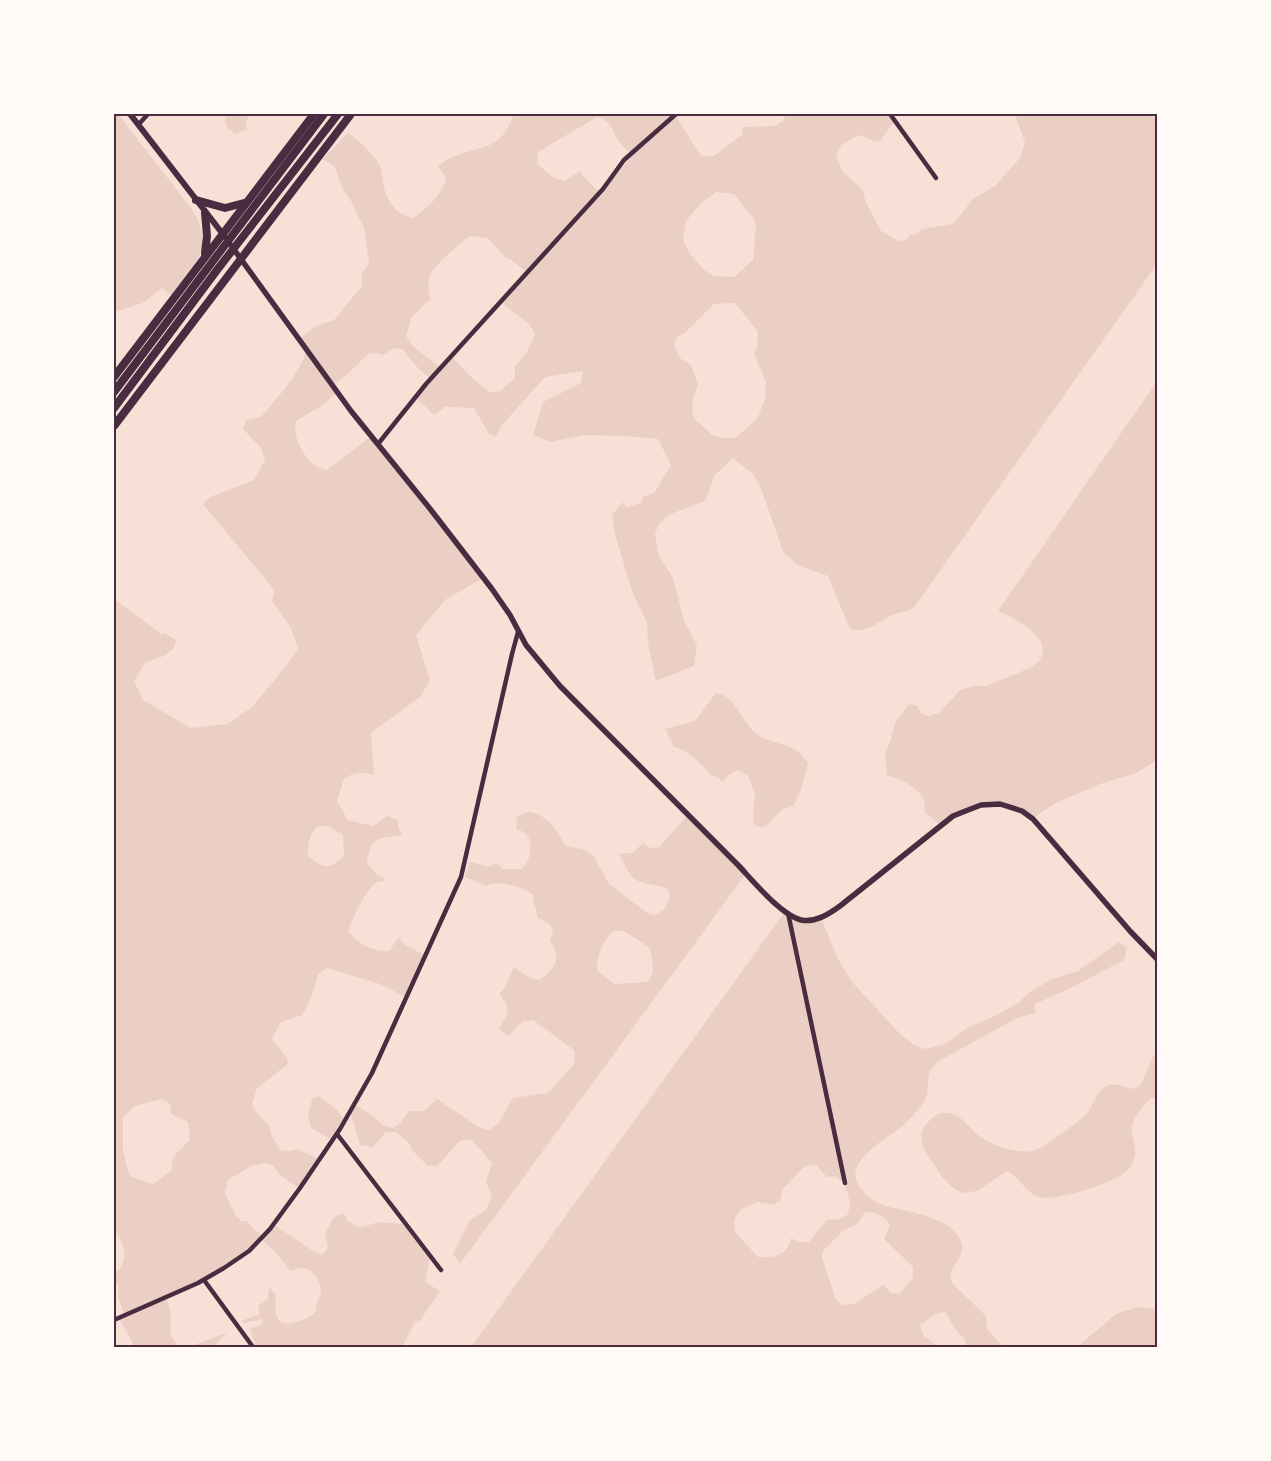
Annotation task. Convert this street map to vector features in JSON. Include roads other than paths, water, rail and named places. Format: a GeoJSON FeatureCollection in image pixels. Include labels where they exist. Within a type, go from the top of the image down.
{"type":"FeatureCollection","features":[{"type":"Feature","properties":{"kind":"highway"},"geometry":{"type":"LineString","coordinates":[[114,377],[314,114]]}},
{"type":"Feature","properties":{"kind":"highway"},"geometry":{"type":"LineString","coordinates":[[114,392],[244,217],[324,114]]}},
{"type":"Feature","properties":{"kind":"highway"},"geometry":{"type":"LineString","coordinates":[[114,408],[252,224],[338,114]]}},
{"type":"Feature","properties":{"kind":"highway"},"geometry":{"type":"LineString","coordinates":[[114,426],[351,114]]}},
{"type":"Feature","properties":{"kind":"highway"},"geometry":{"type":"LineString","coordinates":[[196,200],[225,208],[246,202]]}},
{"type":"Feature","properties":{"kind":"highway"},"geometry":{"type":"LineString","coordinates":[[204,257],[207,236],[206,213]]}},
{"type":"Feature","properties":{"kind":"main road"},"geometry":{"type":"LineString","coordinates":[[130,114],[222,233]]}},
{"type":"Feature","properties":{"kind":"street"},"geometry":{"type":"LineString","coordinates":[[139,124],[148,114]]}},
{"type":"Feature","properties":{"kind":"street"},"geometry":{"type":"LineString","coordinates":[[378,444],[426,384],[602,189],[624,160],[676,114]]}},
{"type":"Feature","properties":{"kind":"street"},"geometry":{"type":"LineString","coordinates":[[890,114],[936,178]]}},
{"type":"Feature","properties":{"kind":"street"},"geometry":{"type":"LineString","coordinates":[[222,233],[351,412],[492,589],[510,615],[526,645],[560,686],[739,866],[766,896],[788,913],[801,920],[827,915],[954,816],[981,805],[1000,804],[1022,811],[1034,820],[1130,931],[1157,959]]}},
{"type":"Feature","properties":{"kind":"street"},"geometry":{"type":"LineString","coordinates":[[114,1320],[204,1280],[239,1259],[259,1241],[300,1188],[337,1134],[372,1073],[461,877],[518,632]]}},
{"type":"Feature","properties":{"kind":"street"},"geometry":{"type":"LineString","coordinates":[[788,913],[845,1183]]}},
{"type":"Feature","properties":{"kind":"street"},"geometry":{"type":"LineString","coordinates":[[337,1134],[441,1270]]}},
{"type":"Feature","properties":{"kind":"street"},"geometry":{"type":"LineString","coordinates":[[204,1280],[254,1347]]}}]}
